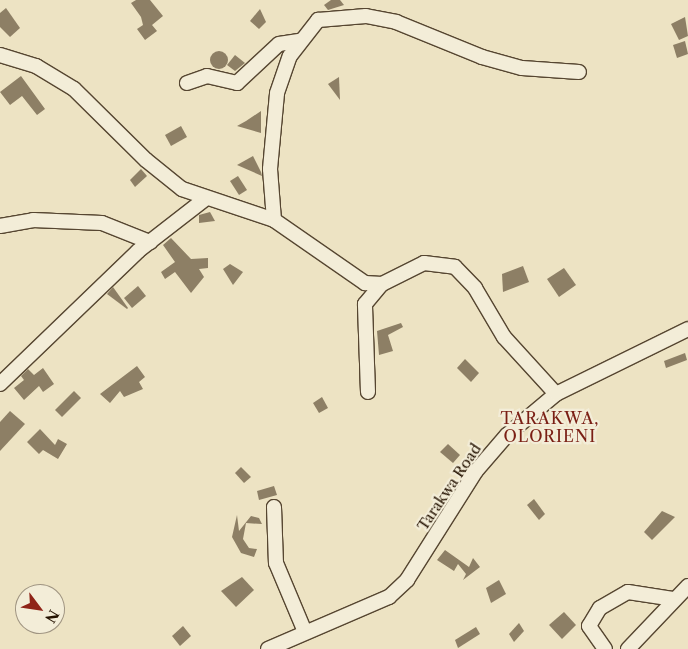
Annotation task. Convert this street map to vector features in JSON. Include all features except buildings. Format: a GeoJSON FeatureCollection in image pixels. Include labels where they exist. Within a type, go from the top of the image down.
{"type":"FeatureCollection","features":[{"type":"Feature","properties":{"kind":"street"},"geometry":{"type":"LineString","coordinates":[[274,220],[270,169],[277,93],[299,41],[327,16],[366,16],[396,22],[482,57],[522,68],[579,72]]}},
{"type":"Feature","properties":{"kind":"street"},"geometry":{"type":"LineString","coordinates":[[187,83],[207,76],[237,83],[279,44],[299,41]]}},
{"type":"Feature","properties":{"kind":"street"},"geometry":{"type":"LineString","coordinates":[[0,55],[36,66],[74,89],[161,174],[204,199],[274,220],[353,276],[382,284]]}},
{"type":"Feature","properties":{"kind":"street"},"geometry":{"type":"LineString","coordinates":[[3,376],[150,242],[204,199]]}},
{"type":"Feature","properties":{"kind":"street"},"geometry":{"type":"LineString","coordinates":[[0,226],[33,220],[102,223],[150,242]]}},
{"type":"Feature","properties":{"kind":"street"},"geometry":{"type":"LineString","coordinates":[[368,392],[365,304],[382,284],[424,264],[455,267],[475,288],[504,337],[556,394]]}},
{"type":"Feature","properties":{"kind":"street","name":"Tarakwa Road"},"geometry":{"type":"LineString","coordinates":[[268,649],[305,632],[375,605],[400,588],[489,454],[556,394],[688,329]]}},
{"type":"Feature","properties":{"kind":"street"},"geometry":{"type":"LineString","coordinates":[[274,507],[276,563],[305,632]]}},
{"type":"Feature","properties":{"kind":"street"},"geometry":{"type":"LineString","coordinates":[[628,649],[688,586]]}},
{"type":"Feature","properties":{"kind":"street"},"geometry":{"type":"LineString","coordinates":[[605,649],[589,626],[600,608],[628,592],[674,599]]}},
{"type":"Feature","properties":{"kind":"district","name":"TARAKWA, OLORIENI"},"geometry":{"type":"Point","coordinates":[550,427]}}]}
